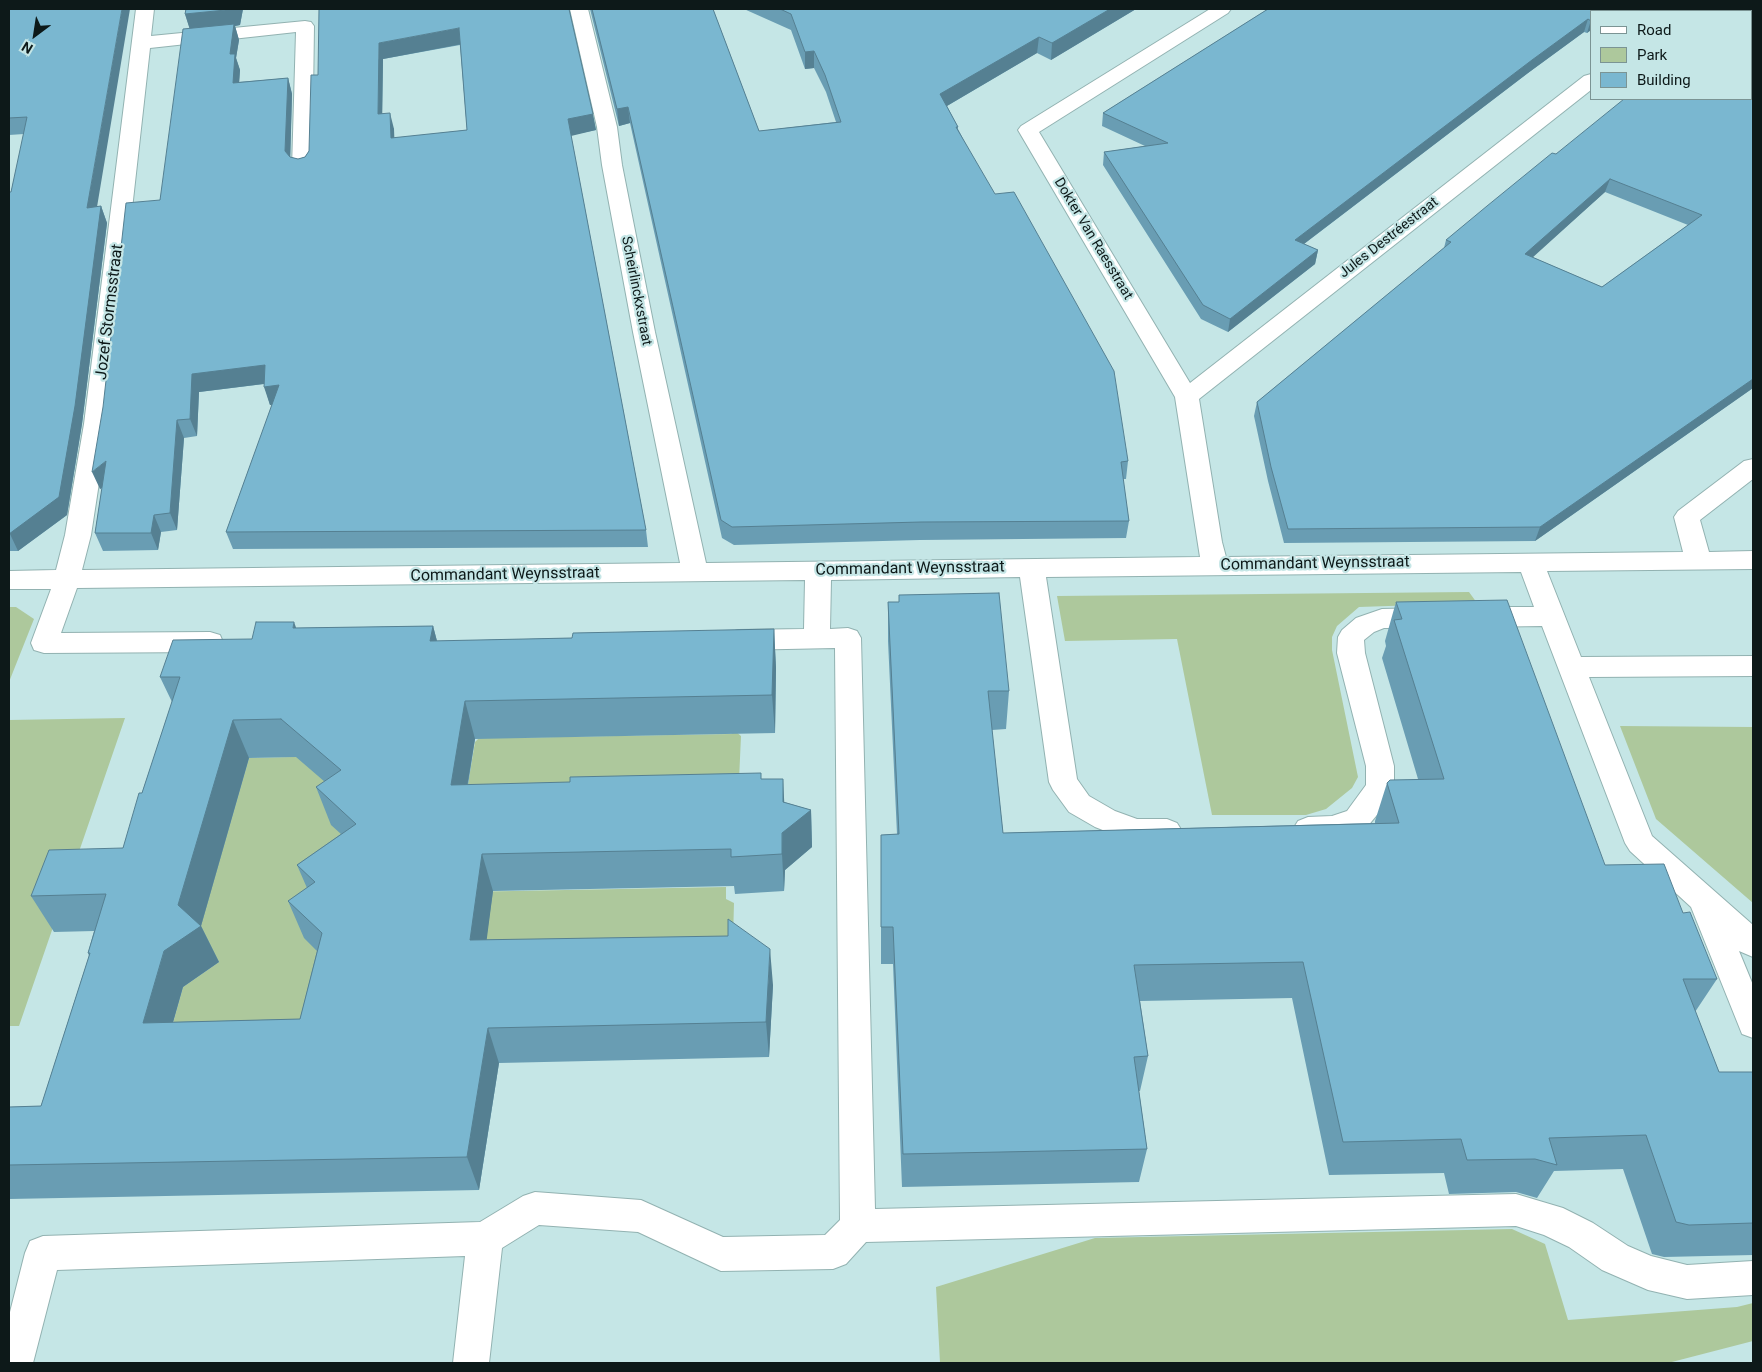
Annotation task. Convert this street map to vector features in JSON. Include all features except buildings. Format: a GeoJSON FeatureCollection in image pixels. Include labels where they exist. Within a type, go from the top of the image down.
{"type":"FeatureCollection","features":[{"type":"Feature","properties":{"kind":"street","name":"Jozef Stormsstraat"},"geometry":{"type":"LineString","coordinates":[[145,9],[96,424],[78,535],[67,580],[44,643],[232,642]]}},
{"type":"Feature","properties":{"kind":"street","name":"Scheirlinckxstraat"},"geometry":{"type":"LineString","coordinates":[[579,9],[607,127],[612,165],[644,332],[695,572]]}},
{"type":"Feature","properties":{"kind":"street","name":"Dokter Van Raesstraat"},"geometry":{"type":"LineString","coordinates":[[1215,566],[1209,542],[1187,398],[1028,130],[1222,9]]}},
{"type":"Feature","properties":{"kind":"street"},"geometry":{"type":"LineString","coordinates":[[141,43],[305,26],[302,168]]}},
{"type":"Feature","properties":{"kind":"street","name":"Jules Destréestraat"},"geometry":{"type":"LineString","coordinates":[[1187,398],[1590,81]]}},
{"type":"Feature","properties":{"kind":"street"},"geometry":{"type":"LineString","coordinates":[[1698,560],[1687,517],[1753,467]]}},
{"type":"Feature","properties":{"kind":"street","name":"Commandant Weynsstraat"},"geometry":{"type":"LineString","coordinates":[[9,580],[1753,560]]}},
{"type":"Feature","properties":{"kind":"street"},"geometry":{"type":"LineString","coordinates":[[1530,562],[1640,843],[1753,944]]}},
{"type":"Feature","properties":{"kind":"street"},"geometry":{"type":"LineString","coordinates":[[1032,568],[1063,782],[1079,804],[1105,819],[1136,831],[1192,831]]}},
{"type":"Feature","properties":{"kind":"street"},"geometry":{"type":"LineString","coordinates":[[817,639],[818,570]]}},
{"type":"Feature","properties":{"kind":"street"},"geometry":{"type":"LineString","coordinates":[[1287,829],[1334,828],[1357,819],[1371,802],[1380,784],[1380,766],[1351,653],[1352,636],[1365,625],[1382,619],[1551,616]]}},
{"type":"Feature","properties":{"kind":"street"},"geometry":{"type":"LineString","coordinates":[[718,640],[848,638],[858,1226]]}},
{"type":"Feature","properties":{"kind":"street"},"geometry":{"type":"LineString","coordinates":[[1572,667],[1753,666]]}},
{"type":"Feature","properties":{"kind":"street"},"geometry":{"type":"LineString","coordinates":[[1704,900],[1753,1024]]}},
{"type":"Feature","properties":{"kind":"street"},"geometry":{"type":"LineString","coordinates":[[15,1363],[43,1253],[485,1239],[535,1208],[641,1216],[722,1254],[833,1252],[858,1226],[1516,1210],[1551,1220],[1581,1235],[1615,1258],[1648,1273],[1687,1282],[1753,1278]]}},
{"type":"Feature","properties":{"kind":"street"},"geometry":{"type":"LineString","coordinates":[[472,1363],[485,1239]]}},
{"type":"Feature","properties":{"kind":"green space"},"geometry":{"type":"Polygon","coordinates":[[[1469,592],[1477,603],[1359,607],[1337,626],[1332,637],[1332,650],[1358,777],[1352,788],[1326,809],[1306,815],[1212,815],[1177,639],[1065,641],[1057,596],[1469,592]]]}},
{"type":"Feature","properties":{"kind":"green space"},"geometry":{"type":"Polygon","coordinates":[[[9,607],[16,607],[34,619],[9,682],[9,607]]]}},
{"type":"Feature","properties":{"kind":"green space"},"geometry":{"type":"Polygon","coordinates":[[[125,718],[19,1026],[9,1026],[9,720],[125,718]]]}},
{"type":"Feature","properties":{"kind":"green space"},"geometry":{"type":"Polygon","coordinates":[[[1620,726],[1753,727],[1753,903],[1656,819],[1620,726]]]}},
{"type":"Feature","properties":{"kind":"green space"},"geometry":{"type":"Polygon","coordinates":[[[735,731],[741,736],[738,802],[462,820],[475,742],[481,736],[501,738],[731,734],[735,731]]]}},
{"type":"Feature","properties":{"kind":"green space"},"geometry":{"type":"Polygon","coordinates":[[[380,755],[351,844],[337,970],[314,1065],[160,1069],[183,987],[219,962],[196,942],[249,758],[380,755]]]}},
{"type":"Feature","properties":{"kind":"green space"},"geometry":{"type":"Polygon","coordinates":[[[726,887],[726,899],[734,903],[732,975],[470,977],[460,892],[726,887]]]}},
{"type":"Feature","properties":{"kind":"green space"},"geometry":{"type":"Polygon","coordinates":[[[1512,1229],[1545,1244],[1568,1320],[1737,1307],[1753,1303],[1753,1341],[1668,1363],[940,1363],[936,1287],[1095,1238],[1512,1229]]]}}]}
